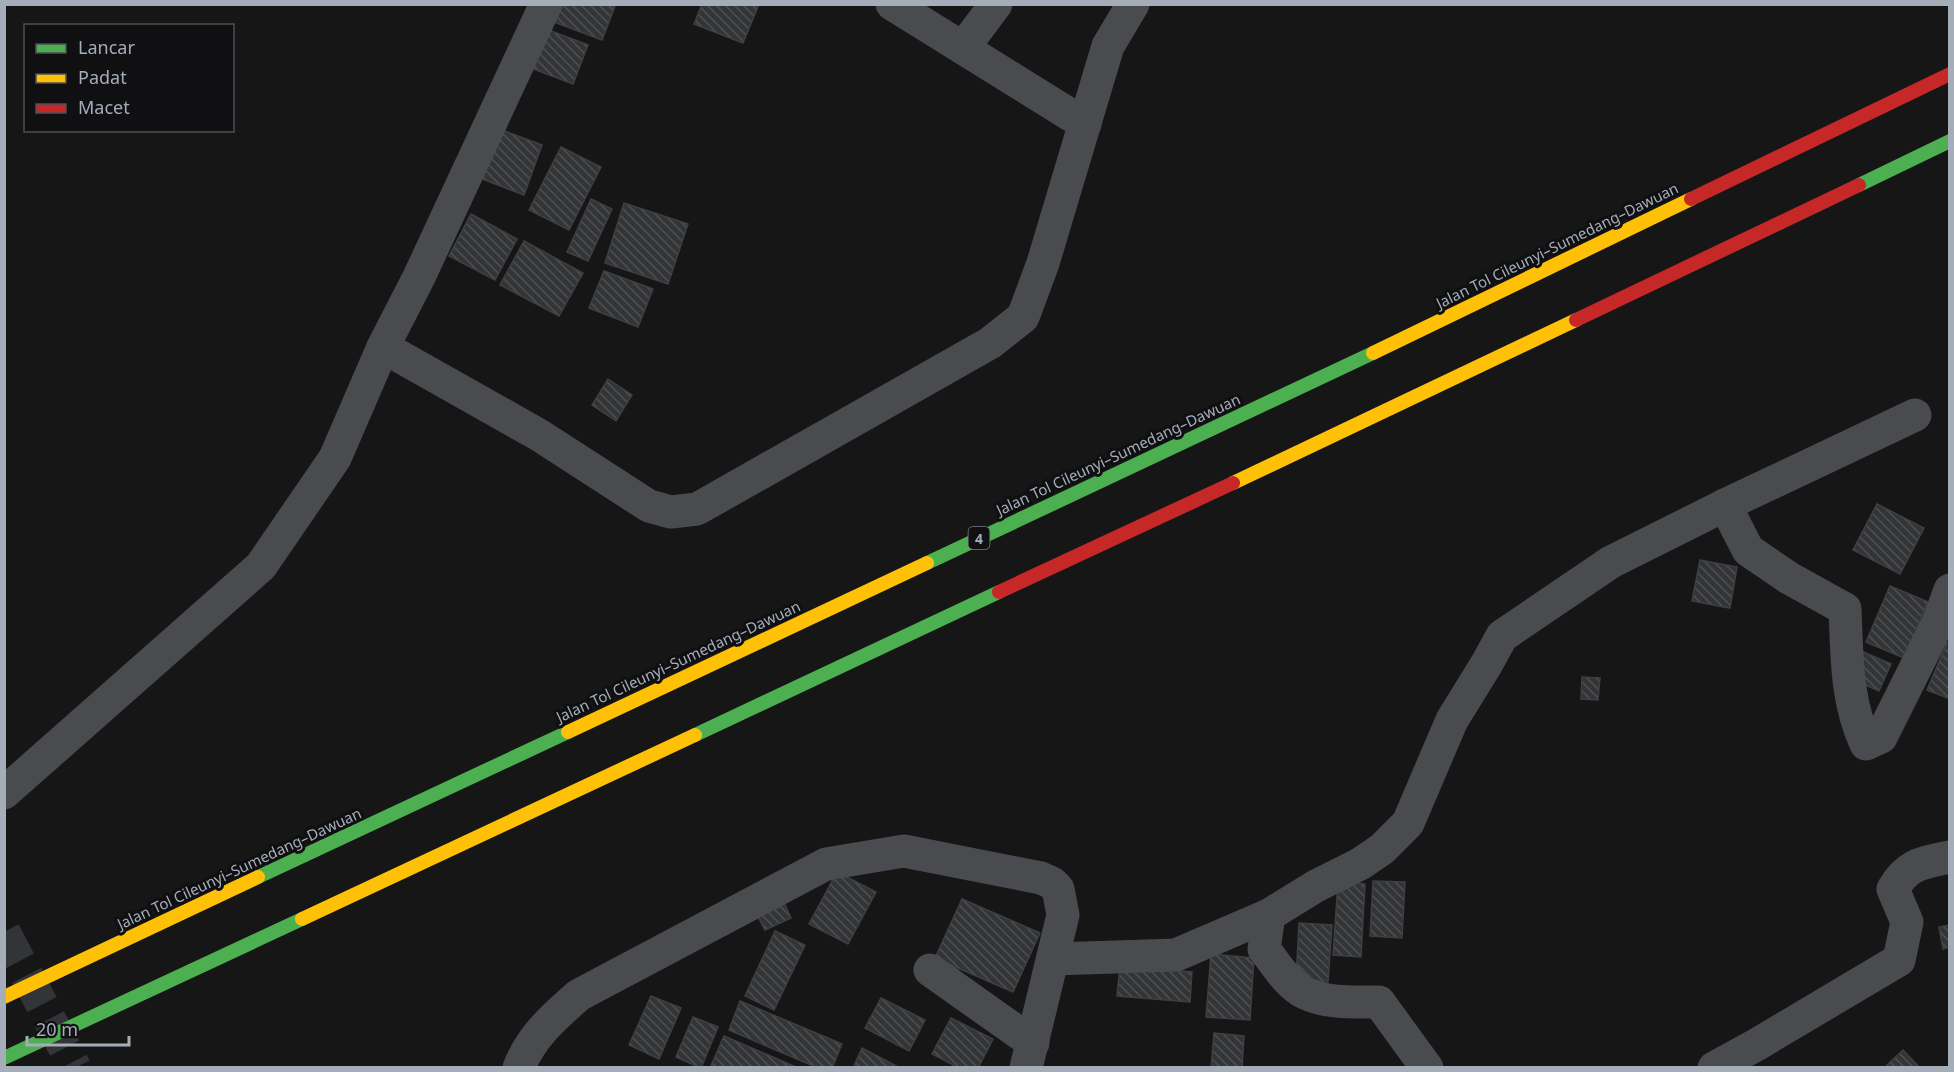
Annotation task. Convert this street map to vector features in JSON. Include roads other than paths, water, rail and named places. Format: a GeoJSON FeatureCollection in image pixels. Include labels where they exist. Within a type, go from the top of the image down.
{"type":"FeatureCollection","features":[{"type":"Feature","properties":{"kind":"highway","name":"Jalan Tol Cileunyi–Sumedang–Dawuan"},"geometry":{"type":"LineString","coordinates":[[4,997],[1329,374],[1950,74]]}},
{"type":"Feature","properties":{"kind":"highway"},"geometry":{"type":"LineString","coordinates":[[4,1058],[1355,426],[1950,141]]}},
{"type":"Feature","properties":{"kind":"street"},"geometry":{"type":"LineString","coordinates":[[4,793],[261,566],[335,458],[382,347],[419,277],[546,4]]}},
{"type":"Feature","properties":{"kind":"street"},"geometry":{"type":"LineString","coordinates":[[892,4],[1085,124]]}},
{"type":"Feature","properties":{"kind":"street"},"geometry":{"type":"LineString","coordinates":[[963,48],[996,4]]}},
{"type":"Feature","properties":{"kind":"street"},"geometry":{"type":"LineString","coordinates":[[382,347],[539,435],[650,506],[671,512],[698,509],[990,343],[1023,317],[1043,263],[1108,46],[1133,4]]}},
{"type":"Feature","properties":{"kind":"street"},"geometry":{"type":"LineString","coordinates":[[1053,959],[1176,955],[1269,915],[1316,886],[1360,864],[1382,849],[1408,823],[1452,720],[1502,636],[1611,562],[1915,415]]}},
{"type":"Feature","properties":{"kind":"street"},"geometry":{"type":"LineString","coordinates":[[1725,505],[1748,550],[1789,578],[1845,609],[1851,703],[1866,744],[1881,737],[1938,622],[1950,590]]}},
{"type":"Feature","properties":{"kind":"street"},"geometry":{"type":"LineString","coordinates":[[519,1068],[525,1051],[548,1023],[579,994],[826,864],[904,851],[1041,878],[1058,889],[1063,915],[1030,1055],[930,970]]}},
{"type":"Feature","properties":{"kind":"street"},"geometry":{"type":"LineString","coordinates":[[1714,1068],[1899,960],[1908,922],[1893,889],[1901,874],[1921,863],[1950,857]]}},
{"type":"Feature","properties":{"kind":"street"},"geometry":{"type":"LineString","coordinates":[[1269,915],[1264,949],[1290,980],[1304,993],[1339,1002],[1379,1002],[1427,1068]]}},
{"type":"Feature","properties":{"kind":"tunnel"},"geometry":{"type":"LineString","coordinates":[[4,932],[75,1068]]}}]}
